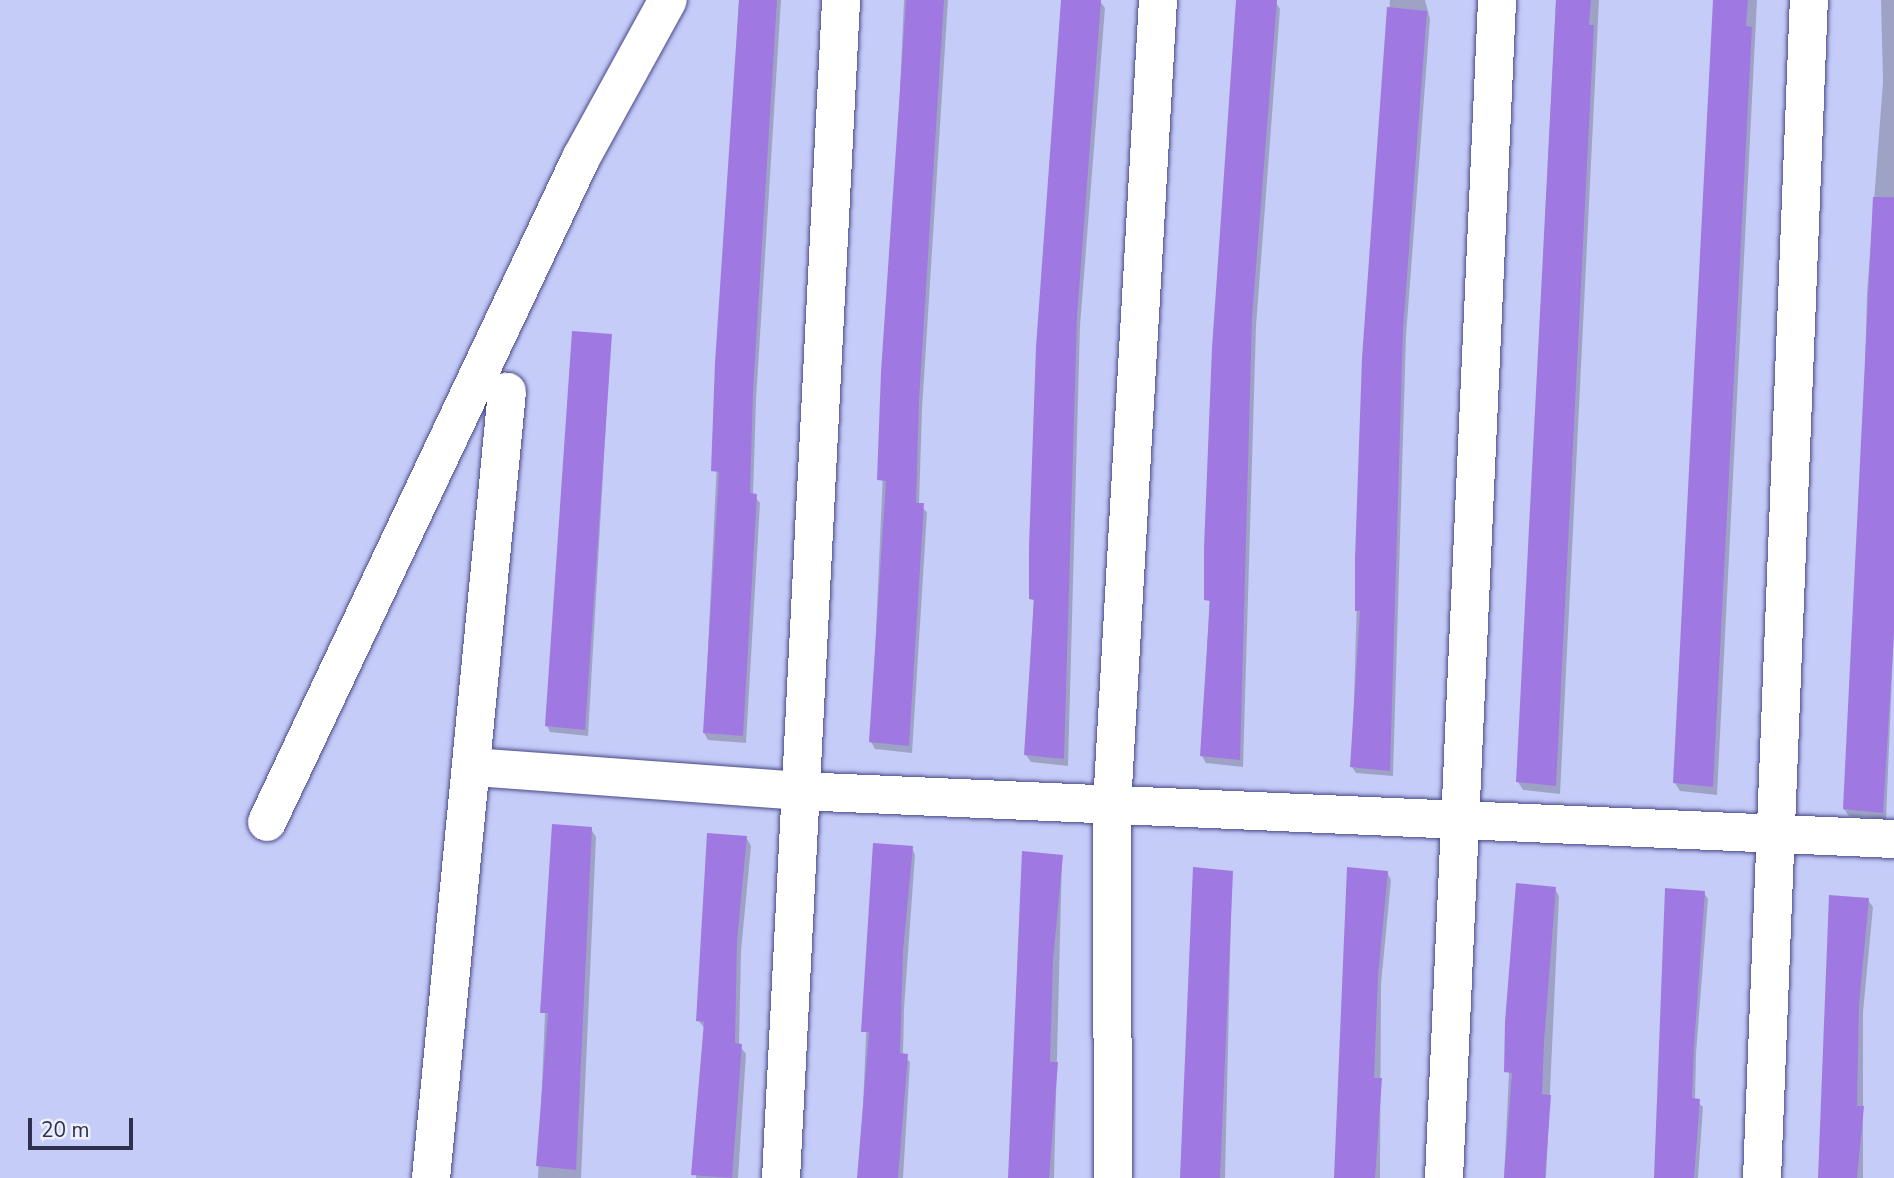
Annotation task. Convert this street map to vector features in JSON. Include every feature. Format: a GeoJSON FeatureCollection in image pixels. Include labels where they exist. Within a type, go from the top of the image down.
{"type":"FeatureCollection","features":[{"type":"Feature","properties":{"kind":"street"},"geometry":{"type":"LineString","coordinates":[[267,822],[581,158],[668,0]]}},
{"type":"Feature","properties":{"kind":"street"},"geometry":{"type":"LineString","coordinates":[[781,1178],[841,0]]}},
{"type":"Feature","properties":{"kind":"street"},"geometry":{"type":"LineString","coordinates":[[1113,1178],[1112,805],[1158,0]]}},
{"type":"Feature","properties":{"kind":"street"},"geometry":{"type":"LineString","coordinates":[[1444,1178],[1497,0]]}},
{"type":"Feature","properties":{"kind":"street"},"geometry":{"type":"LineString","coordinates":[[1762,1178],[1809,0]]}},
{"type":"Feature","properties":{"kind":"street"},"geometry":{"type":"LineString","coordinates":[[431,1178],[474,767],[507,392]]}},
{"type":"Feature","properties":{"kind":"street"},"geometry":{"type":"LineString","coordinates":[[474,767],[799,791],[1894,839]]}},
{"type":"Feature","properties":{"kind":"building"},"geometry":{"type":"Polygon","coordinates":[[[739,0],[777,0],[753,391],[750,493],[757,494],[743,736],[703,733],[719,472],[711,471],[715,363],[739,0]]]}},
{"type":"Feature","properties":{"kind":"building"},"geometry":{"type":"Polygon","coordinates":[[[906,0],[944,0],[919,400],[916,503],[924,503],[909,746],[869,742],[886,481],[877,480],[881,372],[906,0]]]}},
{"type":"Feature","properties":{"kind":"building"},"geometry":{"type":"Polygon","coordinates":[[[1061,0],[1101,0],[1077,317],[1064,759],[1024,755],[1034,600],[1029,599],[1029,547],[1036,347],[1061,0]]]}},
{"type":"Feature","properties":{"kind":"building"},"geometry":{"type":"Polygon","coordinates":[[[1236,0],[1277,0],[1252,318],[1240,760],[1200,756],[1210,601],[1204,600],[1204,548],[1212,348],[1236,0]]]}},
{"type":"Feature","properties":{"kind":"building"},"geometry":{"type":"Polygon","coordinates":[[[1556,0],[1591,0],[1589,25],[1594,25],[1556,786],[1516,782],[1556,0]]]}},
{"type":"Feature","properties":{"kind":"building"},"geometry":{"type":"Polygon","coordinates":[[[1713,0],[1748,0],[1746,26],[1752,27],[1713,787],[1673,783],[1713,0]]]}},
{"type":"Feature","properties":{"kind":"building"},"geometry":{"type":"Polygon","coordinates":[[[1387,7],[1427,11],[1403,329],[1390,771],[1350,767],[1360,611],[1355,611],[1355,559],[1362,358],[1387,7]]]}},
{"type":"Feature","properties":{"kind":"building"},"geometry":{"type":"Polygon","coordinates":[[[1873,197],[1894,197],[1894,632],[1883,813],[1843,809],[1873,197]]]}},
{"type":"Feature","properties":{"kind":"building"},"geometry":{"type":"Polygon","coordinates":[[[572,331],[612,334],[585,730],[545,726],[572,331]]]}},
{"type":"Feature","properties":{"kind":"building"},"geometry":{"type":"Polygon","coordinates":[[[552,824],[592,827],[576,1170],[536,1166],[548,1013],[540,1013],[552,824]]]}},
{"type":"Feature","properties":{"kind":"building"},"geometry":{"type":"Polygon","coordinates":[[[707,833],[747,836],[737,941],[735,1043],[742,1044],[732,1178],[691,1175],[704,1022],[696,1021],[707,833]]]}},
{"type":"Feature","properties":{"kind":"building"},"geometry":{"type":"Polygon","coordinates":[[[873,843],[913,846],[903,951],[900,1053],[908,1054],[898,1178],[857,1178],[869,1032],[861,1032],[873,843]]]}},
{"type":"Feature","properties":{"kind":"building"},"geometry":{"type":"Polygon","coordinates":[[[1022,851],[1063,855],[1053,960],[1050,1062],[1058,1062],[1049,1178],[1008,1178],[1022,851]]]}},
{"type":"Feature","properties":{"kind":"building"},"geometry":{"type":"Polygon","coordinates":[[[1193,867],[1233,871],[1220,1178],[1180,1178],[1193,867]]]}},
{"type":"Feature","properties":{"kind":"building"},"geometry":{"type":"Polygon","coordinates":[[[1347,867],[1388,871],[1378,976],[1374,1078],[1382,1078],[1375,1178],[1334,1178],[1347,867]]]}},
{"type":"Feature","properties":{"kind":"building"},"geometry":{"type":"Polygon","coordinates":[[[1516,883],[1556,887],[1542,1094],[1551,1095],[1545,1178],[1504,1178],[1512,1073],[1504,1072],[1505,1022],[1516,883]]]}},
{"type":"Feature","properties":{"kind":"building"},"geometry":{"type":"Polygon","coordinates":[[[1665,888],[1705,891],[1692,1098],[1700,1099],[1694,1178],[1654,1178],[1665,888]]]}},
{"type":"Feature","properties":{"kind":"building"},"geometry":{"type":"Polygon","coordinates":[[[1829,895],[1869,898],[1859,1004],[1857,1106],[1864,1106],[1857,1178],[1818,1178],[1829,895]]]}}]}
